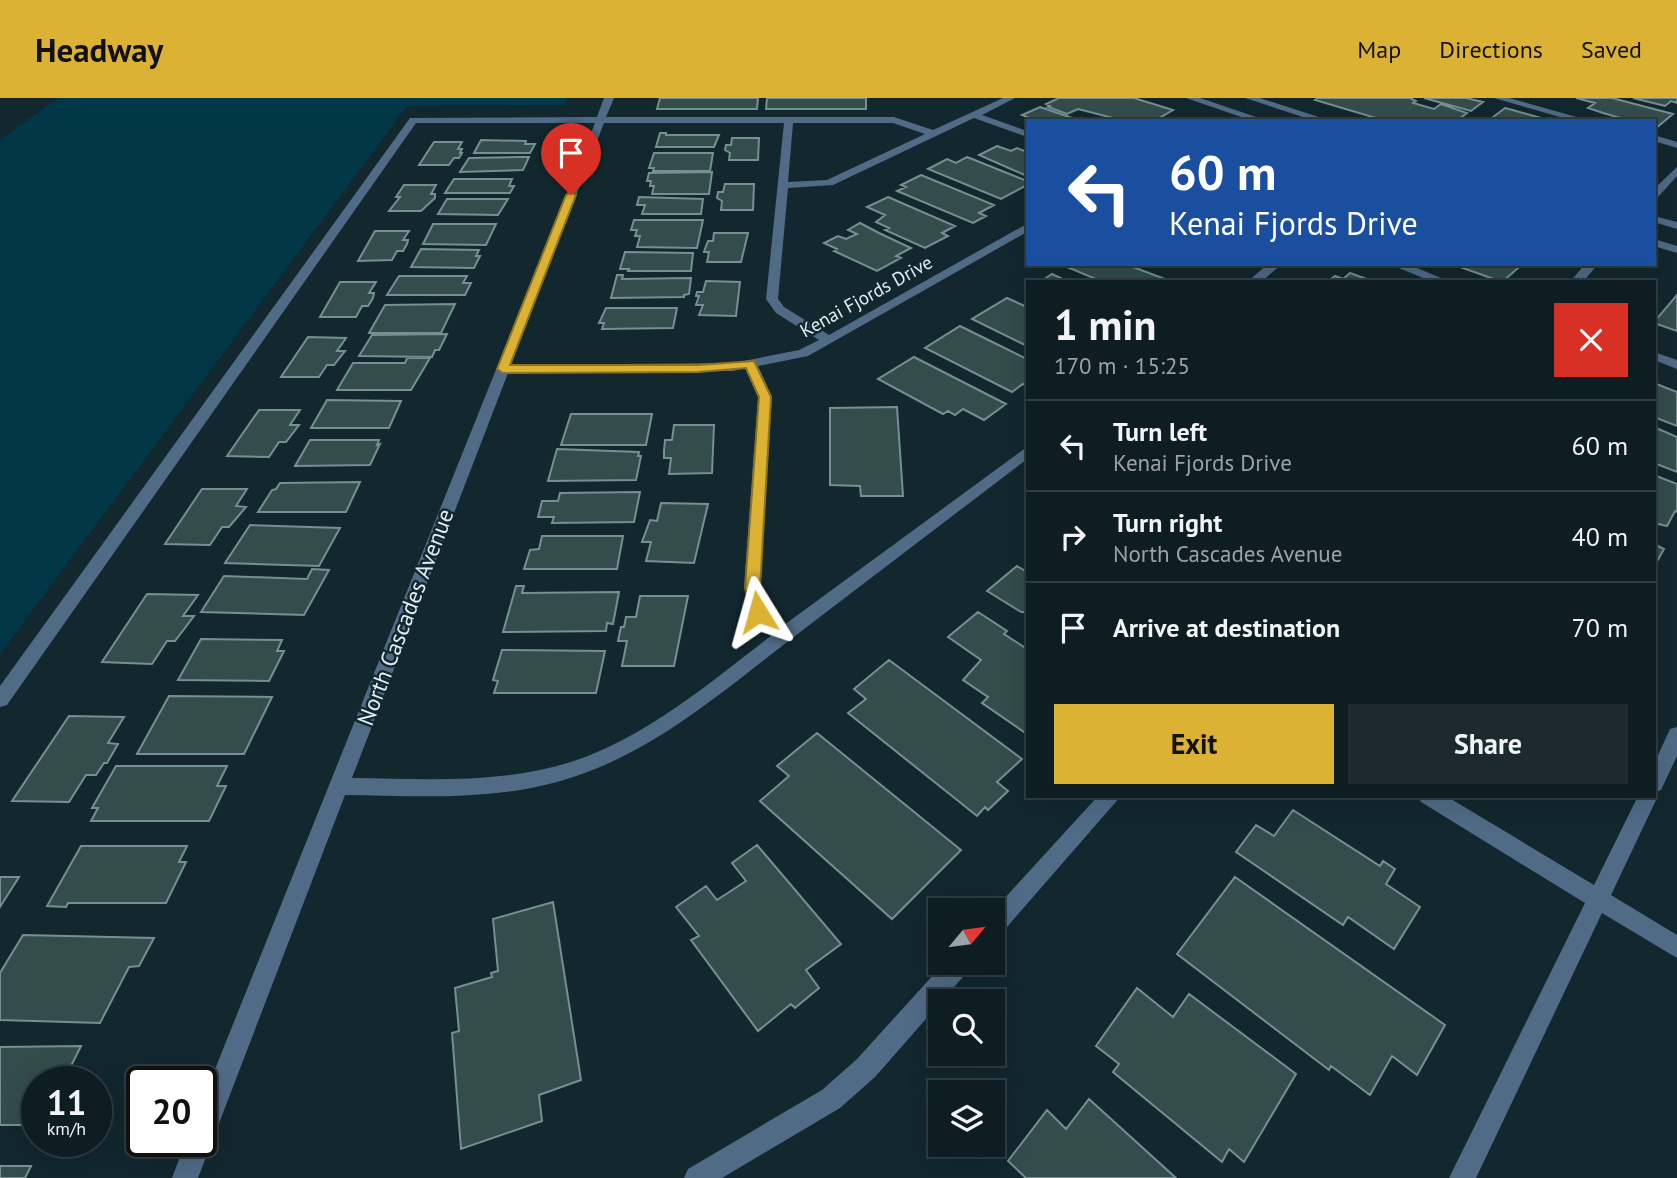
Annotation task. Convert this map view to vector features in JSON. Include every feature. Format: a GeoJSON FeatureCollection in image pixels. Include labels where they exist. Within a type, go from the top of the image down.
{"type":"FeatureCollection","features":[{"type":"Feature","properties":{"kind":"street","name":"North Cascades Avenue"},"geometry":{"type":"LineString","coordinates":[[217,1095],[609,98]]}},
{"type":"Feature","properties":{"kind":"street"},"geometry":{"type":"LineString","coordinates":[[783,185],[829,183],[1010,98]]}},
{"type":"Feature","properties":{"kind":"street"},"geometry":{"type":"LineString","coordinates":[[1191,98],[1258,119]]}},
{"type":"Feature","properties":{"kind":"street"},"geometry":{"type":"LineString","coordinates":[[1223,119],[1252,98],[1320,119]]}},
{"type":"Feature","properties":{"kind":"street"},"geometry":{"type":"LineString","coordinates":[[1499,98],[1578,119]]}},
{"type":"Feature","properties":{"kind":"street"},"geometry":{"type":"LineString","coordinates":[[974,115],[1026,134]]}},
{"type":"Feature","properties":{"kind":"street"},"geometry":{"type":"LineString","coordinates":[[0,700],[413,120],[894,120],[934,134]]}},
{"type":"Feature","properties":{"kind":"street"},"geometry":{"type":"LineString","coordinates":[[789,120],[772,299],[780,310],[829,340]]}},
{"type":"Feature","properties":{"kind":"street"},"geometry":{"type":"LineString","coordinates":[[1656,139],[1677,145]]}},
{"type":"Feature","properties":{"kind":"street"},"geometry":{"type":"LineString","coordinates":[[1656,193],[1677,170]]}},
{"type":"Feature","properties":{"kind":"street"},"geometry":{"type":"LineString","coordinates":[[1656,220],[1677,226]]}},
{"type":"Feature","properties":{"kind":"street","name":"Kenai Fjords Drive"},"geometry":{"type":"LineString","coordinates":[[503,369],[698,368],[750,364],[803,353],[1026,229]]}},
{"type":"Feature","properties":{"kind":"street"},"geometry":{"type":"LineString","coordinates":[[1656,243],[1677,250]]}},
{"type":"Feature","properties":{"kind":"street"},"geometry":{"type":"LineString","coordinates":[[1255,280],[1273,266]]}},
{"type":"Feature","properties":{"kind":"street"},"geometry":{"type":"LineString","coordinates":[[1401,266],[1439,280]]}},
{"type":"Feature","properties":{"kind":"street"},"geometry":{"type":"LineString","coordinates":[[1578,280],[1590,266]]}},
{"type":"Feature","properties":{"kind":"street"},"geometry":{"type":"LineString","coordinates":[[1656,357],[1677,365]]}},
{"type":"Feature","properties":{"kind":"street"},"geometry":{"type":"LineString","coordinates":[[750,364],[765,397],[752,588],[758,612],[784,635]]}},
{"type":"Feature","properties":{"kind":"street"},"geometry":{"type":"LineString","coordinates":[[339,786],[454,788],[515,782],[556,774],[599,759],[643,737],[681,713],[1026,453]]}},
{"type":"Feature","properties":{"kind":"street"},"geometry":{"type":"LineString","coordinates":[[1656,780],[1677,735]]}},
{"type":"Feature","properties":{"kind":"street"},"geometry":{"type":"LineString","coordinates":[[1005,914],[1109,798]]}},
{"type":"Feature","properties":{"kind":"street"},"geometry":{"type":"LineString","coordinates":[[1431,798],[1677,947]]}},
{"type":"Feature","properties":{"kind":"street"},"geometry":{"type":"LineString","coordinates":[[1462,1178],[1647,798]]}},
{"type":"Feature","properties":{"kind":"street"},"geometry":{"type":"LineString","coordinates":[[697,1178],[831,1099],[866,1068],[949,975]]}},
{"type":"Feature","properties":{"kind":"street"},"geometry":{"type":"LineString","coordinates":[[185,1178],[193,1157]]}},
{"type":"Feature","properties":{"kind":"shaded area"},"geometry":{"type":"Polygon","coordinates":[[[58,98],[569,98],[566,105],[407,106],[0,654],[0,140],[58,98]]]}},
{"type":"Feature","properties":{"kind":"building"},"geometry":{"type":"Polygon","coordinates":[[[660,98],[758,98],[757,109],[657,109],[660,98]]]}},
{"type":"Feature","properties":{"kind":"building"},"geometry":{"type":"Polygon","coordinates":[[[767,98],[866,98],[866,109],[766,109],[767,98]]]}},
{"type":"Feature","properties":{"kind":"building"},"geometry":{"type":"Polygon","coordinates":[[[1059,98],[1134,98],[1173,110],[1157,119],[1117,119],[1078,109],[1067,114],[1046,104],[1059,98]]]}},
{"type":"Feature","properties":{"kind":"building"},"geometry":{"type":"Polygon","coordinates":[[[1410,98],[1416,101],[1413,103],[1434,109],[1441,104],[1467,113],[1459,119],[1379,119],[1315,100],[1410,98]]]}},
{"type":"Feature","properties":{"kind":"building"},"geometry":{"type":"Polygon","coordinates":[[[1424,98],[1466,98],[1483,102],[1471,111],[1424,98]]]}},
{"type":"Feature","properties":{"kind":"building"},"geometry":{"type":"Polygon","coordinates":[[[1576,98],[1612,98],[1673,114],[1656,128],[1656,119],[1624,119],[1588,108],[1595,103],[1576,98]]]}},
{"type":"Feature","properties":{"kind":"building"},"geometry":{"type":"Polygon","coordinates":[[[1633,98],[1677,98],[1677,103],[1671,101],[1665,106],[1633,98]]]}},
{"type":"Feature","properties":{"kind":"building"},"geometry":{"type":"Polygon","coordinates":[[[1040,107],[1075,119],[1032,119],[1022,115],[1040,107]]]}},
{"type":"Feature","properties":{"kind":"building"},"geometry":{"type":"Polygon","coordinates":[[[1505,108],[1545,119],[1500,119],[1493,117],[1505,108]]]}},
{"type":"Feature","properties":{"kind":"building"},"geometry":{"type":"Polygon","coordinates":[[[660,133],[719,135],[714,147],[656,147],[660,133]]]}},
{"type":"Feature","properties":{"kind":"building"},"geometry":{"type":"Polygon","coordinates":[[[732,138],[759,138],[758,160],[729,160],[730,153],[725,150],[726,145],[731,145],[732,138]]]}},
{"type":"Feature","properties":{"kind":"building"},"geometry":{"type":"Polygon","coordinates":[[[481,140],[526,141],[525,144],[535,144],[530,153],[474,153],[481,140]]]}},
{"type":"Feature","properties":{"kind":"building"},"geometry":{"type":"Polygon","coordinates":[[[434,142],[462,142],[458,149],[462,149],[462,153],[449,165],[419,165],[434,142]]]}},
{"type":"Feature","properties":{"kind":"building"},"geometry":{"type":"Polygon","coordinates":[[[997,146],[1011,151],[1017,148],[1026,152],[1026,176],[979,155],[997,146]]]}},
{"type":"Feature","properties":{"kind":"building"},"geometry":{"type":"Polygon","coordinates":[[[654,153],[713,153],[710,171],[653,171],[654,168],[649,168],[654,153]]]}},
{"type":"Feature","properties":{"kind":"building"},"geometry":{"type":"Polygon","coordinates":[[[529,157],[523,170],[460,172],[469,158],[529,157]]]}},
{"type":"Feature","properties":{"kind":"building"},"geometry":{"type":"Polygon","coordinates":[[[967,157],[1026,181],[1026,186],[1001,199],[928,169],[947,159],[956,163],[967,157]]]}},
{"type":"Feature","properties":{"kind":"building"},"geometry":{"type":"Polygon","coordinates":[[[712,172],[709,194],[652,194],[654,186],[650,186],[651,181],[647,181],[649,173],[712,172]]]}},
{"type":"Feature","properties":{"kind":"building"},"geometry":{"type":"Polygon","coordinates":[[[921,175],[994,205],[979,213],[986,216],[973,223],[897,191],[906,187],[901,185],[921,175]]]}},
{"type":"Feature","properties":{"kind":"building"},"geometry":{"type":"Polygon","coordinates":[[[454,179],[512,179],[509,186],[514,186],[510,193],[445,193],[454,179]]]}},
{"type":"Feature","properties":{"kind":"building"},"geometry":{"type":"Polygon","coordinates":[[[725,184],[754,184],[753,210],[721,210],[722,201],[717,198],[718,192],[723,192],[725,184]]]}},
{"type":"Feature","properties":{"kind":"building"},"geometry":{"type":"Polygon","coordinates":[[[404,185],[436,185],[431,194],[435,194],[435,198],[421,211],[389,211],[400,197],[396,197],[404,185]]]}},
{"type":"Feature","properties":{"kind":"building"},"geometry":{"type":"Polygon","coordinates":[[[639,197],[703,199],[701,214],[642,214],[645,205],[637,205],[639,197]]]}},
{"type":"Feature","properties":{"kind":"building"},"geometry":{"type":"Polygon","coordinates":[[[888,197],[955,226],[942,233],[948,236],[925,248],[885,230],[889,228],[876,222],[885,215],[867,207],[888,197]]]}},
{"type":"Feature","properties":{"kind":"building"},"geometry":{"type":"Polygon","coordinates":[[[447,199],[508,199],[498,215],[438,214],[447,199]]]}},
{"type":"Feature","properties":{"kind":"building"},"geometry":{"type":"Polygon","coordinates":[[[634,220],[703,220],[697,248],[637,247],[640,236],[635,236],[637,230],[631,230],[634,220]]]}},
{"type":"Feature","properties":{"kind":"building"},"geometry":{"type":"Polygon","coordinates":[[[860,223],[911,248],[896,256],[901,258],[877,271],[834,251],[837,249],[824,243],[838,236],[846,239],[857,234],[848,230],[860,223]]]}},
{"type":"Feature","properties":{"kind":"building"},"geometry":{"type":"Polygon","coordinates":[[[433,224],[496,224],[486,245],[423,244],[433,224]]]}},
{"type":"Feature","properties":{"kind":"building"},"geometry":{"type":"Polygon","coordinates":[[[375,231],[409,231],[403,240],[408,240],[407,244],[403,251],[397,251],[392,260],[358,261],[375,231]]]}},
{"type":"Feature","properties":{"kind":"building"},"geometry":{"type":"Polygon","coordinates":[[[714,233],[748,233],[741,262],[707,262],[709,252],[704,252],[708,241],[713,241],[714,233]]]}},
{"type":"Feature","properties":{"kind":"building"},"geometry":{"type":"Polygon","coordinates":[[[421,249],[479,250],[476,256],[480,256],[474,268],[411,267],[421,249]]]}},
{"type":"Feature","properties":{"kind":"building"},"geometry":{"type":"Polygon","coordinates":[[[625,252],[693,253],[691,271],[620,269],[625,252]]]}},
{"type":"Feature","properties":{"kind":"building"},"geometry":{"type":"Polygon","coordinates":[[[1130,266],[1168,280],[1098,280],[1067,267],[1130,266]]]}},
{"type":"Feature","properties":{"kind":"building"},"geometry":{"type":"Polygon","coordinates":[[[1458,266],[1518,268],[1504,280],[1496,280],[1458,266]]]}},
{"type":"Feature","properties":{"kind":"building"},"geometry":{"type":"Polygon","coordinates":[[[1350,273],[1369,280],[1330,280],[1335,276],[1343,279],[1350,273]]]}},
{"type":"Feature","properties":{"kind":"building"},"geometry":{"type":"Polygon","coordinates":[[[1052,274],[1065,280],[1043,280],[1052,274]]]}},
{"type":"Feature","properties":{"kind":"building"},"geometry":{"type":"Polygon","coordinates":[[[617,275],[623,275],[622,279],[691,278],[689,294],[684,297],[611,298],[617,275]]]}},
{"type":"Feature","properties":{"kind":"building"},"geometry":{"type":"Polygon","coordinates":[[[399,276],[467,276],[463,283],[471,283],[465,295],[387,295],[399,276]]]}},
{"type":"Feature","properties":{"kind":"building"},"geometry":{"type":"Polygon","coordinates":[[[706,281],[740,282],[736,316],[699,315],[703,305],[696,305],[699,296],[696,296],[697,292],[703,292],[706,281]]]}},
{"type":"Feature","properties":{"kind":"building"},"geometry":{"type":"Polygon","coordinates":[[[340,282],[376,282],[369,293],[374,293],[373,298],[368,306],[362,306],[356,317],[320,317],[340,282]]]}},
{"type":"Feature","properties":{"kind":"building"},"geometry":{"type":"Polygon","coordinates":[[[1677,295],[1677,331],[1656,324],[1656,320],[1677,295]]]}},
{"type":"Feature","properties":{"kind":"building"},"geometry":{"type":"Polygon","coordinates":[[[1007,298],[1026,307],[1026,346],[972,319],[1007,298]]]}},
{"type":"Feature","properties":{"kind":"building"},"geometry":{"type":"Polygon","coordinates":[[[455,304],[441,333],[369,333],[385,305],[455,304]]]}},
{"type":"Feature","properties":{"kind":"building"},"geometry":{"type":"Polygon","coordinates":[[[606,308],[677,308],[673,328],[602,329],[604,323],[599,323],[606,308]]]}},
{"type":"Feature","properties":{"kind":"building"},"geometry":{"type":"Polygon","coordinates":[[[960,326],[1026,359],[1026,386],[1023,384],[1012,392],[925,348],[960,326]]]}},
{"type":"Feature","properties":{"kind":"building"},"geometry":{"type":"Polygon","coordinates":[[[447,334],[432,357],[359,356],[372,335],[447,334]]]}},
{"type":"Feature","properties":{"kind":"building"},"geometry":{"type":"Polygon","coordinates":[[[308,337],[346,338],[337,351],[345,351],[334,365],[327,365],[319,377],[281,377],[308,337]]]}},
{"type":"Feature","properties":{"kind":"building"},"geometry":{"type":"Polygon","coordinates":[[[914,357],[1006,404],[984,420],[963,409],[955,415],[948,411],[943,414],[878,379],[914,357]]]}},
{"type":"Feature","properties":{"kind":"building"},"geometry":{"type":"Polygon","coordinates":[[[407,358],[430,358],[411,390],[337,390],[353,363],[405,363],[407,358]]]}},
{"type":"Feature","properties":{"kind":"building"},"geometry":{"type":"Polygon","coordinates":[[[1656,384],[1677,392],[1677,426],[1656,418],[1656,384]]]}},
{"type":"Feature","properties":{"kind":"building"},"geometry":{"type":"Polygon","coordinates":[[[327,400],[401,401],[389,428],[311,428],[327,400]]]}},
{"type":"Feature","properties":{"kind":"building"},"geometry":{"type":"Polygon","coordinates":[[[897,407],[903,496],[861,496],[860,486],[830,485],[830,408],[897,407]]]}},
{"type":"Feature","properties":{"kind":"building"},"geometry":{"type":"Polygon","coordinates":[[[259,410],[300,410],[290,425],[299,425],[286,442],[279,442],[269,457],[227,456],[259,410]]]}},
{"type":"Feature","properties":{"kind":"building"},"geometry":{"type":"Polygon","coordinates":[[[571,414],[652,414],[646,445],[561,445],[571,414]]]}},
{"type":"Feature","properties":{"kind":"building"},"geometry":{"type":"Polygon","coordinates":[[[674,425],[714,425],[712,473],[669,474],[671,458],[664,458],[665,440],[672,440],[674,425]]]}},
{"type":"Feature","properties":{"kind":"building"},"geometry":{"type":"Polygon","coordinates":[[[1656,428],[1677,437],[1677,472],[1656,464],[1656,428]]]}},
{"type":"Feature","properties":{"kind":"building"},"geometry":{"type":"Polygon","coordinates":[[[310,440],[379,440],[377,445],[380,444],[370,465],[295,466],[310,440]]]}},
{"type":"Feature","properties":{"kind":"building"},"geometry":{"type":"Polygon","coordinates":[[[557,449],[639,452],[638,456],[641,456],[636,480],[548,481],[557,449]]]}},
{"type":"Feature","properties":{"kind":"building"},"geometry":{"type":"Polygon","coordinates":[[[1656,476],[1677,484],[1677,512],[1675,511],[1667,526],[1656,523],[1656,476]]]}},
{"type":"Feature","properties":{"kind":"building"},"geometry":{"type":"Polygon","coordinates":[[[360,482],[346,512],[258,512],[272,490],[280,483],[360,482]]]}},
{"type":"Feature","properties":{"kind":"building"},"geometry":{"type":"Polygon","coordinates":[[[202,489],[247,489],[236,506],[246,507],[229,527],[222,527],[210,545],[165,544],[202,489]]]}},
{"type":"Feature","properties":{"kind":"building"},"geometry":{"type":"Polygon","coordinates":[[[640,492],[634,522],[552,523],[554,517],[538,517],[542,501],[558,501],[560,493],[640,492]]]}},
{"type":"Feature","properties":{"kind":"building"},"geometry":{"type":"Polygon","coordinates":[[[661,503],[708,504],[694,563],[646,561],[651,542],[642,542],[650,520],[657,521],[661,503]]]}},
{"type":"Feature","properties":{"kind":"building"},"geometry":{"type":"Polygon","coordinates":[[[250,525],[340,528],[319,566],[225,563],[250,525]]]}},
{"type":"Feature","properties":{"kind":"building"},"geometry":{"type":"Polygon","coordinates":[[[542,536],[623,536],[617,569],[524,569],[530,550],[539,549],[542,536]]]}},
{"type":"Feature","properties":{"kind":"building"},"geometry":{"type":"Polygon","coordinates":[[[1656,545],[1664,549],[1656,563],[1656,545]]]}},
{"type":"Feature","properties":{"kind":"building"},"geometry":{"type":"Polygon","coordinates":[[[1017,566],[1026,571],[1026,612],[1021,612],[987,591],[1017,566]]]}},
{"type":"Feature","properties":{"kind":"building"},"geometry":{"type":"Polygon","coordinates":[[[312,569],[329,570],[304,615],[201,612],[224,576],[307,579],[312,569]]]}},
{"type":"Feature","properties":{"kind":"building"},"geometry":{"type":"Polygon","coordinates":[[[516,586],[524,586],[522,593],[619,592],[613,624],[607,623],[606,631],[503,632],[516,586]]]}},
{"type":"Feature","properties":{"kind":"building"},"geometry":{"type":"Polygon","coordinates":[[[147,594],[198,595],[183,616],[194,616],[175,641],[167,641],[152,664],[102,662],[147,594]]]}},
{"type":"Feature","properties":{"kind":"building"},"geometry":{"type":"Polygon","coordinates":[[[640,596],[688,596],[674,666],[622,666],[627,641],[618,641],[621,627],[624,627],[626,617],[636,617],[640,596]]]}},
{"type":"Feature","properties":{"kind":"building"},"geometry":{"type":"Polygon","coordinates":[[[978,612],[1007,631],[1004,634],[1026,648],[1026,733],[982,703],[988,697],[963,680],[981,660],[948,637],[978,612]]]}},
{"type":"Feature","properties":{"kind":"building"},"geometry":{"type":"Polygon","coordinates":[[[201,639],[282,640],[277,651],[284,651],[269,681],[178,680],[201,639]]]}},
{"type":"Feature","properties":{"kind":"building"},"geometry":{"type":"Polygon","coordinates":[[[502,650],[605,651],[596,693],[494,693],[498,681],[493,680],[502,650]]]}},
{"type":"Feature","properties":{"kind":"building"},"geometry":{"type":"Polygon","coordinates":[[[889,660],[1022,759],[997,782],[1008,791],[988,810],[985,807],[977,816],[848,713],[866,699],[854,689],[889,660]]]}},
{"type":"Feature","properties":{"kind":"building"},"geometry":{"type":"Polygon","coordinates":[[[169,696],[272,697],[244,754],[137,754],[169,696]]]}},
{"type":"Feature","properties":{"kind":"building"},"geometry":{"type":"Polygon","coordinates":[[[69,716],[124,717],[108,743],[118,744],[107,763],[104,763],[96,775],[86,775],[69,802],[12,801],[69,716]]]}},
{"type":"Feature","properties":{"kind":"building"},"geometry":{"type":"Polygon","coordinates":[[[817,733],[961,850],[892,919],[760,801],[789,776],[777,766],[817,733]]]}},
{"type":"Feature","properties":{"kind":"building"},"geometry":{"type":"Polygon","coordinates":[[[116,766],[227,766],[217,786],[226,786],[209,821],[91,821],[98,808],[92,808],[116,766]]]}},
{"type":"Feature","properties":{"kind":"building"},"geometry":{"type":"Polygon","coordinates":[[[1293,810],[1380,866],[1383,861],[1395,869],[1386,884],[1420,907],[1394,949],[1348,917],[1343,925],[1236,852],[1256,825],[1274,836],[1293,810]]]}},
{"type":"Feature","properties":{"kind":"building"},"geometry":{"type":"Polygon","coordinates":[[[757,845],[841,944],[806,970],[819,988],[795,1008],[791,1004],[758,1031],[691,940],[699,936],[676,907],[706,886],[717,900],[746,881],[732,863],[757,845]]]}},
{"type":"Feature","properties":{"kind":"building"},"geometry":{"type":"Polygon","coordinates":[[[81,846],[187,846],[179,862],[186,862],[166,903],[68,903],[66,907],[47,906],[81,846]]]}},
{"type":"Feature","properties":{"kind":"building"},"geometry":{"type":"Polygon","coordinates":[[[0,877],[19,877],[0,907],[0,877]]]}},
{"type":"Feature","properties":{"kind":"building"},"geometry":{"type":"Polygon","coordinates":[[[1235,877],[1445,1025],[1417,1075],[1392,1056],[1370,1095],[1331,1066],[1329,1070],[1177,954],[1235,877]]]}},
{"type":"Feature","properties":{"kind":"building"},"geometry":{"type":"Polygon","coordinates":[[[553,902],[581,1080],[539,1095],[542,1121],[461,1149],[452,1033],[459,1031],[455,988],[492,977],[491,973],[498,971],[493,919],[553,902]]]}},
{"type":"Feature","properties":{"kind":"building"},"geometry":{"type":"Polygon","coordinates":[[[23,935],[154,938],[139,966],[129,967],[100,1023],[0,1020],[0,973],[23,935]]]}},
{"type":"Feature","properties":{"kind":"building"},"geometry":{"type":"Polygon","coordinates":[[[1137,988],[1173,1017],[1189,994],[1296,1074],[1244,1162],[1229,1149],[1222,1162],[1113,1072],[1119,1064],[1096,1046],[1137,988]]]}},
{"type":"Feature","properties":{"kind":"building"},"geometry":{"type":"Polygon","coordinates":[[[81,1046],[71,1066],[21,1066],[21,1125],[0,1125],[0,1047],[81,1046]]]}},
{"type":"Feature","properties":{"kind":"building"},"geometry":{"type":"Polygon","coordinates":[[[1089,1099],[1176,1178],[1026,1178],[1008,1161],[1047,1110],[1066,1129],[1089,1099]]]}},
{"type":"Feature","properties":{"kind":"building"},"geometry":{"type":"Polygon","coordinates":[[[0,1166],[31,1166],[25,1178],[0,1178],[0,1166]]]}},
{"type":"Feature","properties":{"kind":"route"},"geometry":{"type":"LineString","coordinates":[[571,195],[503,369],[698,368],[750,364],[762,385],[765,397],[752,588],[758,612]]}}]}
